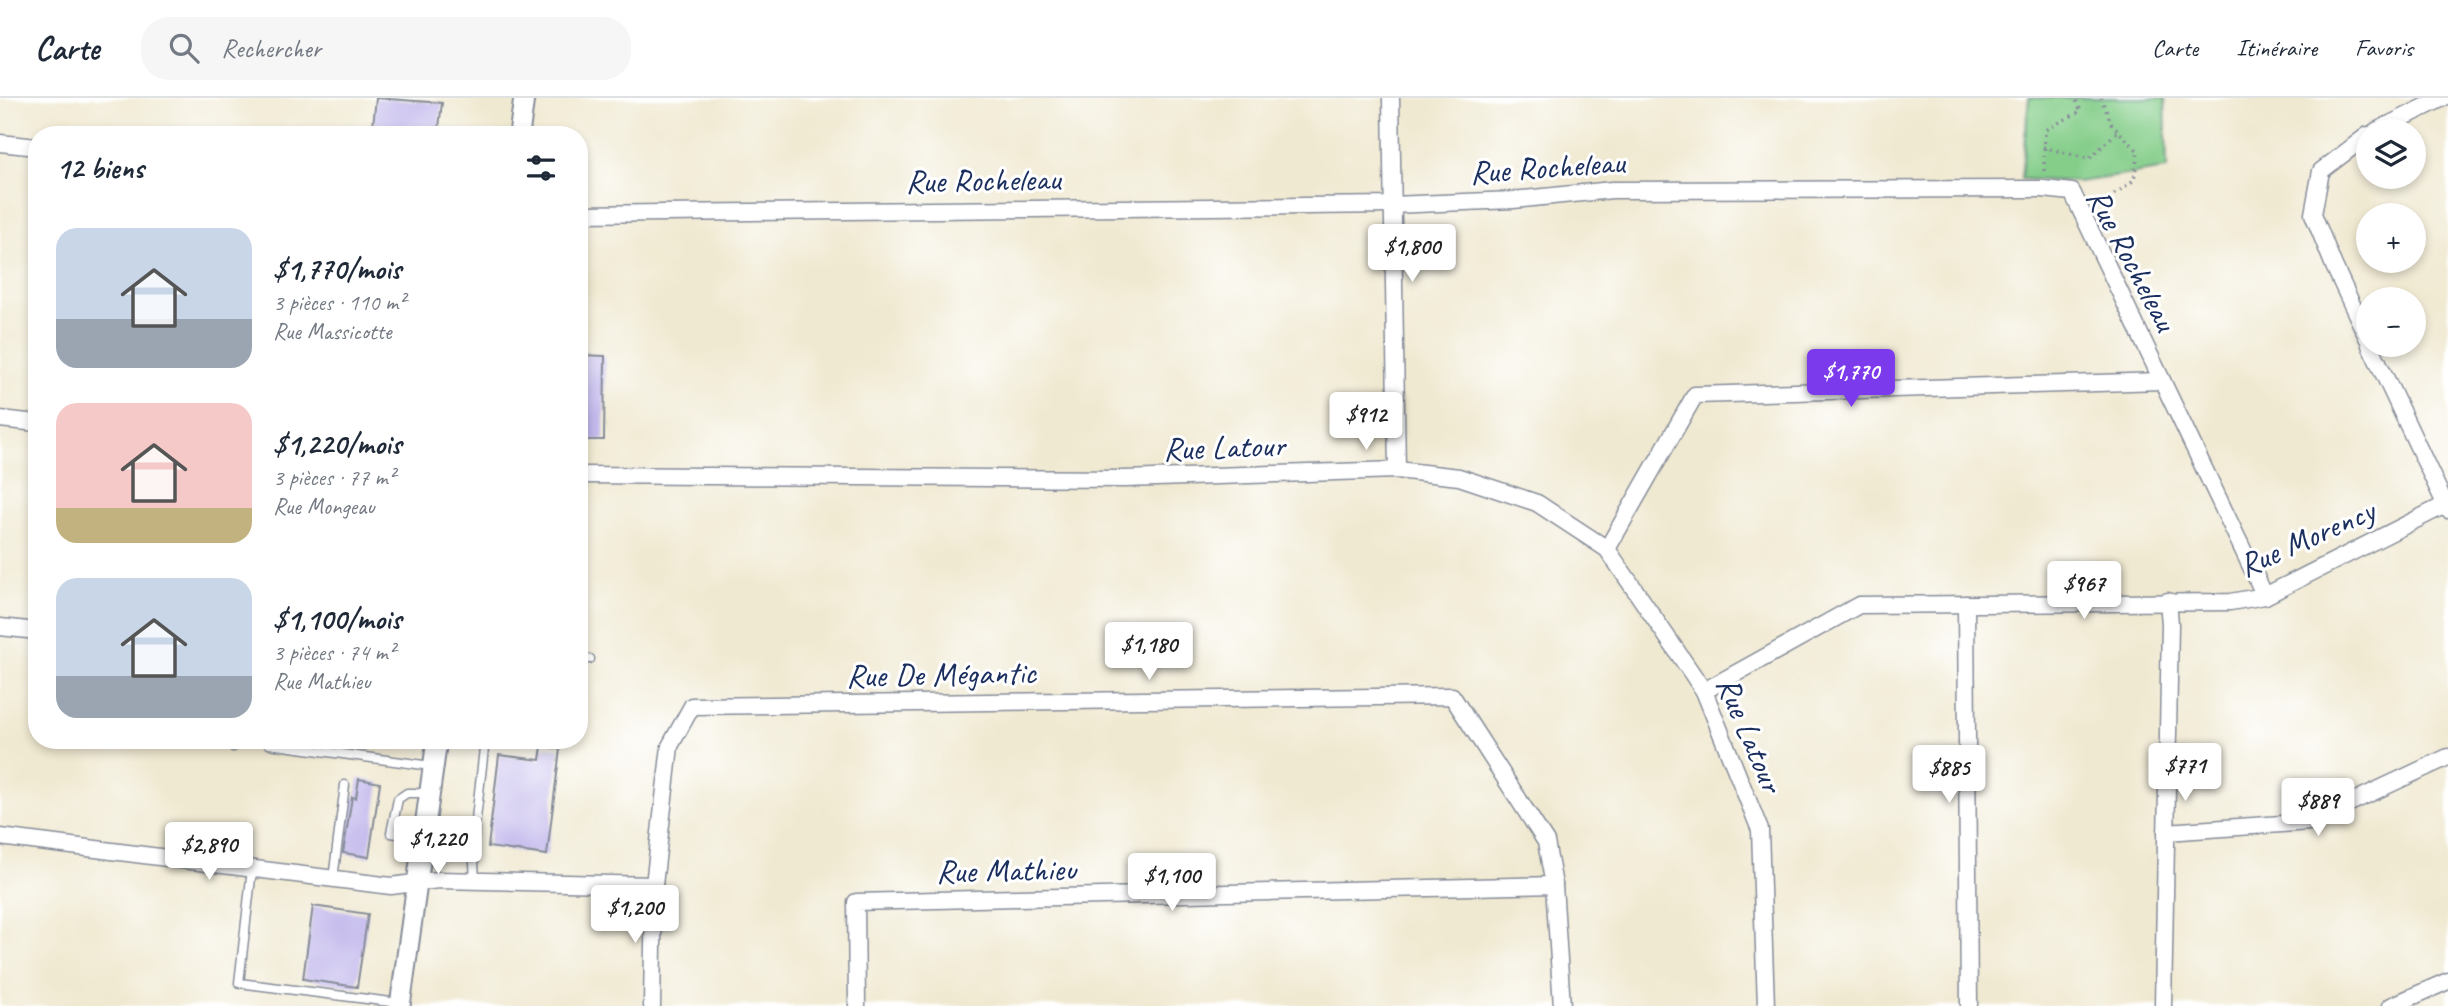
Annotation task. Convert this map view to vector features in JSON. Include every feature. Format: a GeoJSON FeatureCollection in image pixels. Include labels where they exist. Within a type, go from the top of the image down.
{"type":"FeatureCollection","features":[{"type":"Feature","properties":{"kind":"street"},"geometry":{"type":"LineString","coordinates":[[520,126],[524,98]]}},
{"type":"Feature","properties":{"kind":"street"},"geometry":{"type":"LineString","coordinates":[[1391,98],[1397,470]]}},
{"type":"Feature","properties":{"kind":"street"},"geometry":{"type":"LineString","coordinates":[[2399,119],[2438,99]]}},
{"type":"Feature","properties":{"kind":"street"},"geometry":{"type":"LineString","coordinates":[[0,143],[28,146]]}},
{"type":"Feature","properties":{"kind":"street"},"geometry":{"type":"LineString","coordinates":[[2356,144],[2322,171],[2313,214],[2333,266],[2356,314]]}},
{"type":"Feature","properties":{"kind":"street","name":"Rue Rocheleau"},"geometry":{"type":"LineString","coordinates":[[588,214],[1392,205],[1513,200],[1612,190],[2043,189],[2072,192],[2264,596]]}},
{"type":"Feature","properties":{"kind":"street"},"geometry":{"type":"LineString","coordinates":[[2376,357],[2447,507]]}},
{"type":"Feature","properties":{"kind":"street"},"geometry":{"type":"LineString","coordinates":[[1607,549],[1695,395],[2162,381]]}},
{"type":"Feature","properties":{"kind":"street"},"geometry":{"type":"LineString","coordinates":[[0,419],[28,422]]}},
{"type":"Feature","properties":{"kind":"street","name":"Rue Latour"},"geometry":{"type":"LineString","coordinates":[[588,475],[1125,478],[1397,470],[1460,477],[1537,503],[1607,549],[1704,691],[1760,830],[1766,1006]]}},
{"type":"Feature","properties":{"kind":"street","name":"Rue Morency"},"geometry":{"type":"LineString","coordinates":[[1704,691],[1859,605],[2230,602],[2264,596],[2447,507]]}},
{"type":"Feature","properties":{"kind":"street"},"geometry":{"type":"LineString","coordinates":[[2162,1006],[2170,624],[2168,601]]}},
{"type":"Feature","properties":{"kind":"street"},"geometry":{"type":"LineString","coordinates":[[1966,604],[1969,1006]]}},
{"type":"Feature","properties":{"kind":"street"},"geometry":{"type":"LineString","coordinates":[[0,627],[28,630]]}},
{"type":"Feature","properties":{"kind":"street","name":"Rue De Mégantic"},"geometry":{"type":"LineString","coordinates":[[652,1006],[654,885],[670,746],[692,706],[1452,696],[1546,842],[1554,885],[1562,1006]]}},
{"type":"Feature","properties":{"kind":"street"},"geometry":{"type":"LineString","coordinates":[[401,1005],[436,749]]}},
{"type":"Feature","properties":{"kind":"street"},"geometry":{"type":"LineString","coordinates":[[2166,832],[2309,822],[2448,757]]}},
{"type":"Feature","properties":{"kind":"street"},"geometry":{"type":"LineString","coordinates":[[0,837],[397,887],[438,880],[654,885]]}},
{"type":"Feature","properties":{"kind":"street","name":"Rue Mathieu"},"geometry":{"type":"LineString","coordinates":[[857,1006],[856,902],[1554,885]]}},
{"type":"Feature","properties":{"kind":"street"},"geometry":{"type":"LineString","coordinates":[[2391,1006],[2448,981]]}},
{"type":"Feature","properties":{"kind":"lane"},"geometry":{"type":"LineString","coordinates":[[306,749],[433,766]]}},
{"type":"Feature","properties":{"kind":"lane"},"geometry":{"type":"LineString","coordinates":[[475,881],[473,845],[484,749]]}},
{"type":"Feature","properties":{"kind":"lane"},"geometry":{"type":"LineString","coordinates":[[334,879],[345,785]]}},
{"type":"Feature","properties":{"kind":"lane"},"geometry":{"type":"LineString","coordinates":[[423,838],[391,833],[395,804],[398,799],[412,792],[430,793]]}},
{"type":"Feature","properties":{"kind":"lane"},"geometry":{"type":"LineString","coordinates":[[252,869],[239,983],[401,1005]]}},
{"type":"Feature","properties":{"kind":"path"},"geometry":{"type":"LineString","coordinates":[[2044,171],[2045,130],[2081,111],[2076,98]]}},
{"type":"Feature","properties":{"kind":"path"},"geometry":{"type":"LineString","coordinates":[[2084,217],[2134,180],[2138,151],[2112,125],[2101,98]]}},
{"type":"Feature","properties":{"kind":"path"},"geometry":{"type":"LineString","coordinates":[[2043,147],[2089,159],[2118,131]]}},
{"type":"Feature","properties":{"kind":"green space"},"geometry":{"type":"Polygon","coordinates":[[[2029,98],[2165,98],[2167,169],[2078,182],[2021,179],[2029,98]]]}},
{"type":"Feature","properties":{"kind":"building"},"geometry":{"type":"Polygon","coordinates":[[[376,98],[442,103],[439,126],[373,126],[376,98]]]}},
{"type":"Feature","properties":{"kind":"building"},"geometry":{"type":"Polygon","coordinates":[[[588,355],[605,356],[604,440],[588,440],[588,355]]]}},
{"type":"Feature","properties":{"kind":"building"},"geometry":{"type":"Polygon","coordinates":[[[542,749],[560,749],[547,855],[488,847],[499,755],[540,760],[542,749]]]}},
{"type":"Feature","properties":{"kind":"building"},"geometry":{"type":"Polygon","coordinates":[[[359,779],[380,783],[369,857],[343,853],[352,797],[356,798],[359,779]]]}},
{"type":"Feature","properties":{"kind":"building"},"geometry":{"type":"Polygon","coordinates":[[[313,906],[368,914],[357,987],[303,979],[313,906]]]}}]}
